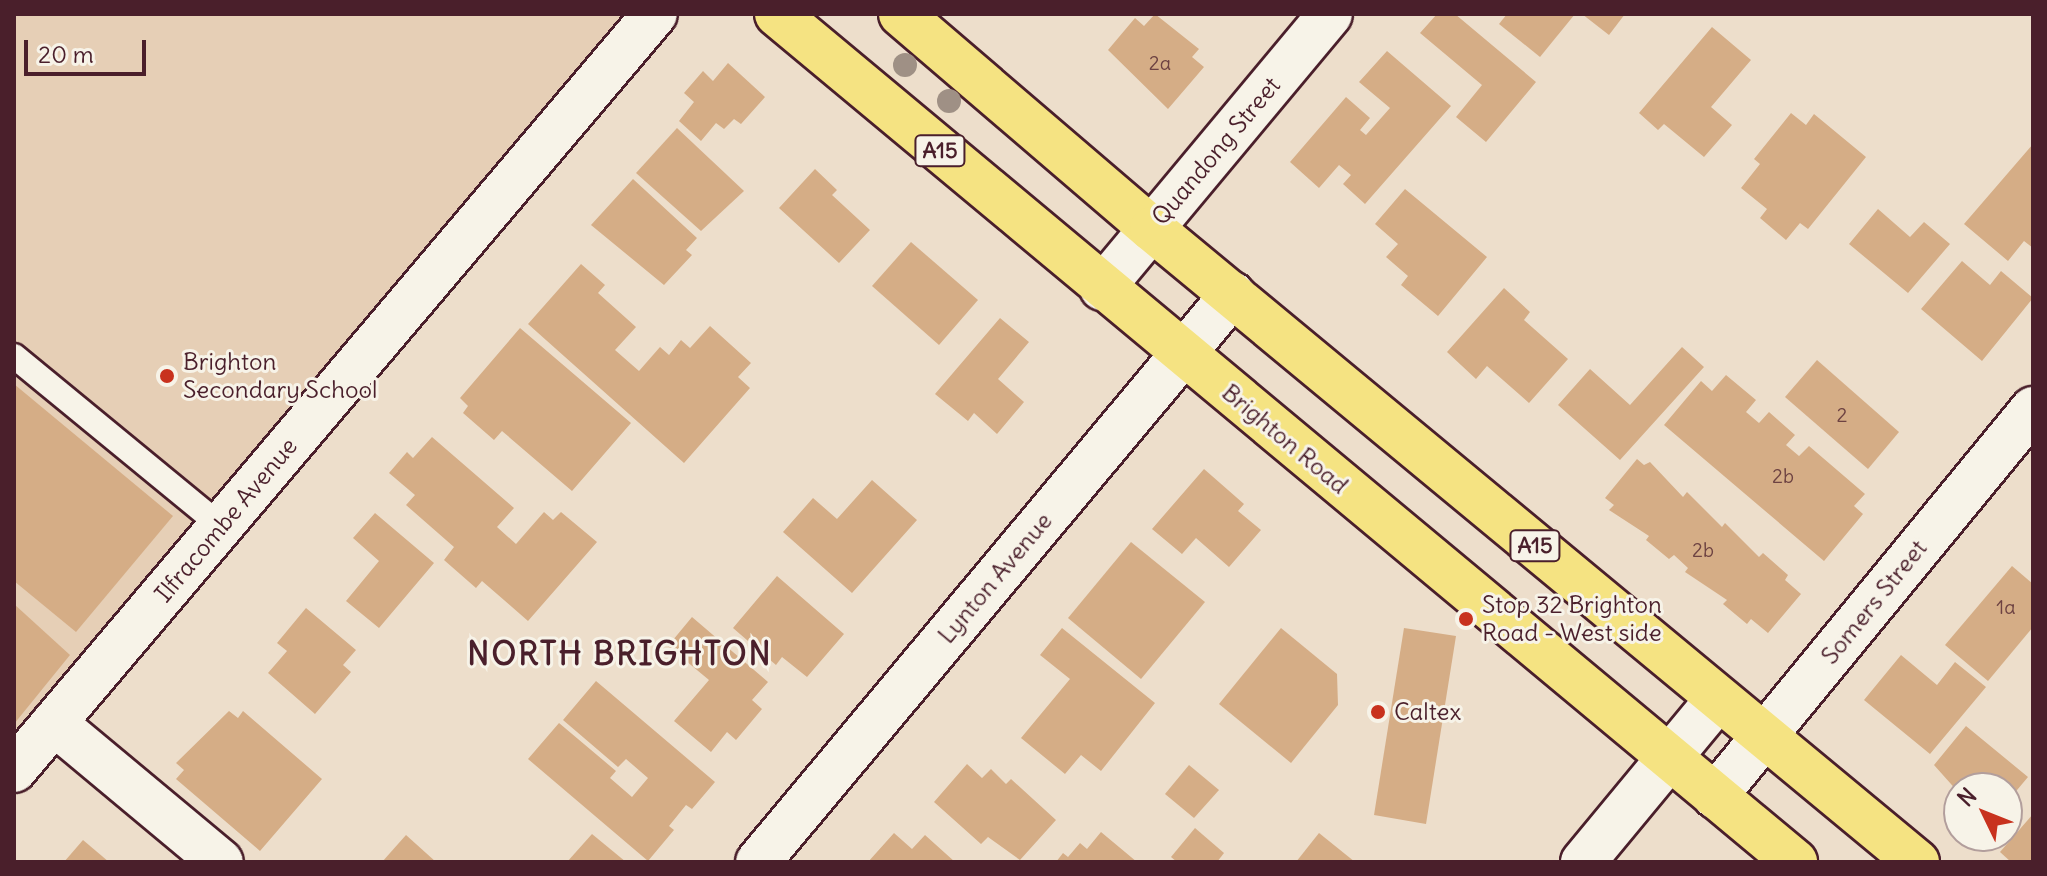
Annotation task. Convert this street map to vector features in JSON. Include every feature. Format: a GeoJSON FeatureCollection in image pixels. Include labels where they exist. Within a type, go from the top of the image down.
{"type":"FeatureCollection","features":[{"type":"Feature","properties":{"kind":"main road","name":"Brighton Road"},"geometry":{"type":"LineString","coordinates":[[777,14],[1102,288],[1795,862]]}},
{"type":"Feature","properties":{"kind":"main road","name":"A15"},"geometry":{"type":"LineString","coordinates":[[901,14],[1152,229],[1917,862]]}},
{"type":"Feature","properties":{"kind":"street","name":"Ilfracombe Avenue"},"geometry":{"type":"LineString","coordinates":[[14,770],[655,14]]}},
{"type":"Feature","properties":{"kind":"street","name":"Quandong Street"},"geometry":{"type":"LineString","coordinates":[[1102,288],[1330,14]]}},
{"type":"Feature","properties":{"kind":"street","name":"Lynton Avenue"},"geometry":{"type":"LineString","coordinates":[[758,862],[1233,294]]}},
{"type":"Feature","properties":{"kind":"street","name":"Somers Street"},"geometry":{"type":"LineString","coordinates":[[1715,796],[2033,409]]}},
{"type":"Feature","properties":{"kind":"street"},"geometry":{"type":"LineString","coordinates":[[1583,862],[1718,699]]}},
{"type":"Feature","properties":{"kind":"street"},"geometry":{"type":"LineString","coordinates":[[54,723],[221,862]]}},
{"type":"Feature","properties":{"kind":"lane"},"geometry":{"type":"LineString","coordinates":[[14,356],[221,526]]}},
{"type":"Feature","properties":{"kind":"shaded area","name":"Brighton Secondary School"},"geometry":{"type":"Polygon","coordinates":[[[14,14],[626,14],[14,739],[14,14]]]}},
{"type":"Feature","properties":{"kind":"building"},"geometry":{"type":"Polygon","coordinates":[[[1155,14],[1199,49],[1192,57],[1204,67],[1168,109],[1108,50],[1135,18],[1144,26],[1155,14]]]}},
{"type":"Feature","properties":{"kind":"building"},"geometry":{"type":"Polygon","coordinates":[[[1437,14],[1455,14],[1536,82],[1486,142],[1456,117],[1482,85],[1420,33],[1437,14]]]}},
{"type":"Feature","properties":{"kind":"building"},"geometry":{"type":"Polygon","coordinates":[[[1507,14],[1575,14],[1540,57],[1499,24],[1507,14]]]}},
{"type":"Feature","properties":{"kind":"building"},"geometry":{"type":"Polygon","coordinates":[[[1582,14],[1625,14],[1609,35],[1582,14]]]}},
{"type":"Feature","properties":{"kind":"building"},"geometry":{"type":"Polygon","coordinates":[[[1712,27],[1751,60],[1711,107],[1732,125],[1704,157],[1664,124],[1658,130],[1639,113],[1712,27]]]}},
{"type":"Feature","properties":{"kind":"building"},"geometry":{"type":"Polygon","coordinates":[[[1387,51],[1451,106],[1365,204],[1343,184],[1351,175],[1339,165],[1319,188],[1290,162],[1346,97],[1370,118],[1360,130],[1366,135],[1390,108],[1359,82],[1387,51]]]}},
{"type":"Feature","properties":{"kind":"building"},"geometry":{"type":"Polygon","coordinates":[[[728,63],[765,97],[741,124],[734,119],[724,129],[716,123],[701,141],[679,121],[694,102],[684,93],[703,71],[713,81],[728,63]]]}},
{"type":"Feature","properties":{"kind":"building"},"geometry":{"type":"Polygon","coordinates":[[[1791,113],[1806,125],[1814,114],[1866,157],[1808,229],[1800,223],[1786,240],[1760,218],[1767,209],[1741,188],[1760,164],[1754,159],[1791,113]]]}},
{"type":"Feature","properties":{"kind":"building"},"geometry":{"type":"Polygon","coordinates":[[[677,128],[744,191],[701,231],[636,173],[677,128]]]}},
{"type":"Feature","properties":{"kind":"building"},"geometry":{"type":"Polygon","coordinates":[[[2033,144],[2033,248],[2024,241],[2008,261],[1964,224],[2033,144]]]}},
{"type":"Feature","properties":{"kind":"building"},"geometry":{"type":"Polygon","coordinates":[[[815,169],[837,190],[832,195],[870,230],[839,263],[779,208],[815,169]]]}},
{"type":"Feature","properties":{"kind":"building"},"geometry":{"type":"Polygon","coordinates":[[[633,179],[697,238],[686,250],[692,255],[664,285],[591,225],[633,179]]]}},
{"type":"Feature","properties":{"kind":"building"},"geometry":{"type":"Polygon","coordinates":[[[1405,189],[1487,257],[1438,316],[1401,285],[1408,276],[1386,257],[1398,244],[1375,224],[1405,189]]]}},
{"type":"Feature","properties":{"kind":"building"},"geometry":{"type":"Polygon","coordinates":[[[1878,209],[1910,237],[1924,222],[1950,244],[1908,293],[1849,244],[1878,209]]]}},
{"type":"Feature","properties":{"kind":"building"},"geometry":{"type":"Polygon","coordinates":[[[911,242],[978,300],[939,345],[872,286],[911,242]]]}},
{"type":"Feature","properties":{"kind":"building"},"geometry":{"type":"Polygon","coordinates":[[[1962,261],[1990,285],[2001,271],[2033,298],[1982,361],[1921,309],[1962,261]]]}},
{"type":"Feature","properties":{"kind":"building"},"geometry":{"type":"Polygon","coordinates":[[[581,264],[605,285],[598,293],[636,327],[615,350],[639,371],[660,347],[669,355],[681,340],[690,348],[710,326],[751,363],[738,377],[750,388],[684,463],[528,324],[581,264]]]}},
{"type":"Feature","properties":{"kind":"building"},"geometry":{"type":"Polygon","coordinates":[[[1504,288],[1530,312],[1524,320],[1568,359],[1529,403],[1487,366],[1476,379],[1447,352],[1504,288]]]}},
{"type":"Feature","properties":{"kind":"building"},"geometry":{"type":"Polygon","coordinates":[[[1000,318],[1029,342],[998,379],[1024,402],[997,434],[974,413],[968,421],[935,394],[1000,318]]]}},
{"type":"Feature","properties":{"kind":"building"},"geometry":{"type":"Polygon","coordinates":[[[520,328],[631,423],[572,491],[502,431],[494,440],[463,413],[468,406],[460,398],[520,328]]]}},
{"type":"Feature","properties":{"kind":"building"},"geometry":{"type":"Polygon","coordinates":[[[1682,347],[1704,367],[1620,460],[1558,405],[1590,369],[1630,405],[1682,347]]]}},
{"type":"Feature","properties":{"kind":"building"},"geometry":{"type":"Polygon","coordinates":[[[1817,360],[1899,432],[1868,469],[1785,397],[1817,360]]]}},
{"type":"Feature","properties":{"kind":"building"},"geometry":{"type":"Polygon","coordinates":[[[1726,375],[1756,400],[1746,412],[1759,423],[1769,412],[1795,435],[1786,445],[1799,456],[1809,446],[1865,494],[1854,506],[1863,514],[1824,561],[1664,425],[1701,381],[1712,391],[1726,375]]]}},
{"type":"Feature","properties":{"kind":"building"},"geometry":{"type":"Polygon","coordinates":[[[14,384],[173,516],[76,632],[14,581],[14,384]]]}},
{"type":"Feature","properties":{"kind":"building"},"geometry":{"type":"Polygon","coordinates":[[[432,437],[514,508],[497,527],[516,544],[544,512],[553,520],[561,512],[597,542],[528,621],[482,581],[476,588],[444,560],[454,547],[406,505],[415,495],[389,473],[407,452],[413,458],[432,437]]]}},
{"type":"Feature","properties":{"kind":"building"},"geometry":{"type":"Polygon","coordinates":[[[1637,459],[1644,465],[1650,462],[1683,497],[1687,492],[1722,527],[1725,523],[1759,557],[1763,553],[1788,575],[1785,580],[1801,594],[1768,633],[1751,619],[1747,624],[1723,604],[1727,600],[1685,572],[1688,568],[1674,555],[1669,559],[1646,540],[1649,536],[1609,510],[1614,505],[1605,498],[1637,459]]]}},
{"type":"Feature","properties":{"kind":"building"},"geometry":{"type":"Polygon","coordinates":[[[1204,469],[1244,504],[1238,511],[1261,530],[1229,567],[1196,538],[1182,554],[1152,529],[1204,469]]]}},
{"type":"Feature","properties":{"kind":"building"},"geometry":{"type":"Polygon","coordinates":[[[872,480],[917,520],[852,593],[783,532],[813,498],[837,519],[872,480]]]}},
{"type":"Feature","properties":{"kind":"building"},"geometry":{"type":"Polygon","coordinates":[[[375,513],[434,563],[379,628],[346,601],[379,561],[353,538],[375,513]]]}},
{"type":"Feature","properties":{"kind":"building"},"geometry":{"type":"Polygon","coordinates":[[[1131,542],[1205,602],[1141,679],[1068,618],[1131,542]]]}},
{"type":"Feature","properties":{"kind":"building"},"geometry":{"type":"Polygon","coordinates":[[[2012,566],[2033,584],[2033,627],[1988,681],[1945,645],[2012,566]]]}},
{"type":"Feature","properties":{"kind":"building"},"geometry":{"type":"Polygon","coordinates":[[[777,576],[844,634],[807,677],[782,657],[776,665],[733,628],[777,576]]]}},
{"type":"Feature","properties":{"kind":"building"},"geometry":{"type":"Polygon","coordinates":[[[14,604],[70,655],[14,724],[14,604]]]}},
{"type":"Feature","properties":{"kind":"building"},"geometry":{"type":"Polygon","coordinates":[[[306,608],[356,650],[343,665],[351,672],[315,714],[268,673],[287,651],[277,643],[306,608]]]}},
{"type":"Feature","properties":{"kind":"building"},"geometry":{"type":"Polygon","coordinates":[[[692,617],[768,682],[752,700],[762,709],[736,740],[727,732],[711,752],[674,721],[709,680],[668,646],[692,617]]]}},
{"type":"Feature","properties":{"kind":"building"},"geometry":{"type":"Polygon","coordinates":[[[1062,628],[1155,703],[1101,771],[1081,755],[1065,774],[1021,738],[1070,679],[1040,655],[1062,628]]]}},
{"type":"Feature","properties":{"kind":"building"},"geometry":{"type":"Polygon","coordinates":[[[1281,628],[1337,674],[1338,705],[1291,763],[1219,704],[1281,628]]]}},
{"type":"Feature","properties":{"kind":"building"},"geometry":{"type":"Polygon","coordinates":[[[1404,628],[1456,636],[1426,824],[1374,815],[1404,628]]]}},
{"type":"Feature","properties":{"kind":"building"},"geometry":{"type":"Polygon","coordinates":[[[1901,655],[1937,685],[1955,662],[1986,687],[1930,754],[1864,700],[1901,655]]]}},
{"type":"Feature","properties":{"kind":"building"},"geometry":{"type":"Polygon","coordinates":[[[596,681],[715,782],[692,809],[686,805],[669,826],[674,830],[648,861],[528,759],[559,723],[616,771],[610,778],[632,797],[648,778],[626,759],[618,767],[563,720],[596,681]]]}},
{"type":"Feature","properties":{"kind":"building"},"geometry":{"type":"Polygon","coordinates":[[[229,711],[238,718],[243,711],[322,779],[260,851],[176,779],[184,770],[176,763],[229,711]]]}},
{"type":"Feature","properties":{"kind":"building"},"geometry":{"type":"Polygon","coordinates":[[[1966,726],[2022,772],[1943,772],[1943,775],[1934,765],[1966,726]]]}},
{"type":"Feature","properties":{"kind":"building"},"geometry":{"type":"Polygon","coordinates":[[[967,764],[982,778],[991,769],[1006,784],[1011,779],[1056,820],[1020,860],[988,837],[981,844],[934,802],[967,764]]]}},
{"type":"Feature","properties":{"kind":"building"},"geometry":{"type":"Polygon","coordinates":[[[1189,765],[1219,790],[1194,818],[1165,794],[1189,765]]]}},
{"type":"Feature","properties":{"kind":"building"},"geometry":{"type":"Polygon","coordinates":[[[2033,814],[2033,862],[2011,862],[2000,852],[2023,852],[2023,826],[2033,814]]]}},
{"type":"Feature","properties":{"kind":"building"},"geometry":{"type":"Polygon","coordinates":[[[1195,828],[1224,853],[1217,862],[1177,862],[1171,857],[1195,828]]]}},
{"type":"Feature","properties":{"kind":"building"},"geometry":{"type":"Polygon","coordinates":[[[1101,832],[1137,862],[1056,862],[1063,853],[1068,857],[1080,843],[1087,849],[1101,832]]]}},
{"type":"Feature","properties":{"kind":"building"},"geometry":{"type":"Polygon","coordinates":[[[894,833],[912,849],[925,835],[955,862],[868,862],[894,833]]]}},
{"type":"Feature","properties":{"kind":"building"},"geometry":{"type":"Polygon","coordinates":[[[1319,833],[1355,862],[1296,862],[1319,833]]]}},
{"type":"Feature","properties":{"kind":"building"},"geometry":{"type":"Polygon","coordinates":[[[592,834],[626,862],[567,862],[592,834]]]}},
{"type":"Feature","properties":{"kind":"building"},"geometry":{"type":"Polygon","coordinates":[[[406,835],[436,862],[382,862],[406,835]]]}},
{"type":"Feature","properties":{"kind":"building"},"geometry":{"type":"Polygon","coordinates":[[[83,840],[109,862],[64,862],[83,840]]]}},
{"type":"Feature","properties":{"kind":"place","name":"Brighton Secondary School"},"geometry":{"type":"Point","coordinates":[167,376]}},
{"type":"Feature","properties":{"kind":"place","name":"Stop 32 Brighton Road - West side"},"geometry":{"type":"Point","coordinates":[1466,619]}},
{"type":"Feature","properties":{"kind":"place","name":"Caltex"},"geometry":{"type":"Point","coordinates":[1378,712]}},
{"type":"Feature","properties":{"kind":"district","name":"NORTH BRIGHTON"},"geometry":{"type":"Point","coordinates":[620,654]}}]}
